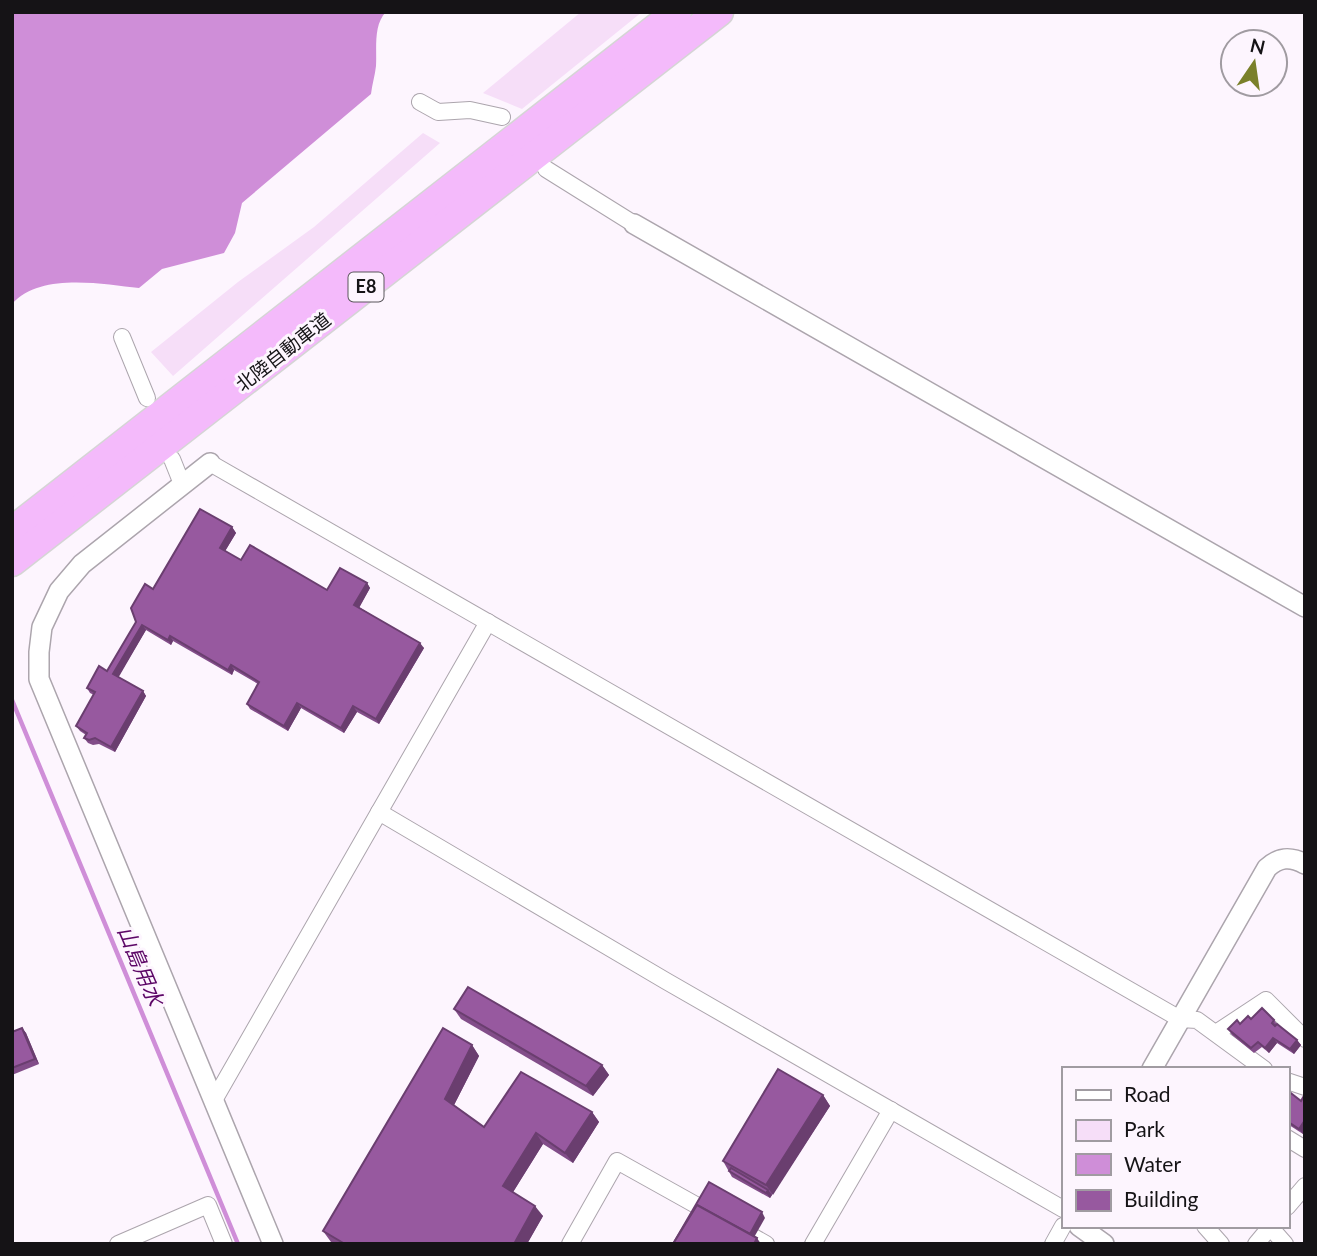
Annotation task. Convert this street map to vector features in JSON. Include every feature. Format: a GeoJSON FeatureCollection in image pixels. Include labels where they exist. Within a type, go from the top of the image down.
{"type":"FeatureCollection","features":[{"type":"Feature","properties":{"kind":"highway","name":"北陸自動車道"},"geometry":{"type":"LineString","coordinates":[[12,531],[677,12]]}},
{"type":"Feature","properties":{"kind":"highway","name":"北陸自動車道"},"geometry":{"type":"LineString","coordinates":[[12,562],[719,12]]}},
{"type":"Feature","properties":{"kind":"street"},"geometry":{"type":"LineString","coordinates":[[420,102],[438,112],[470,110],[502,117]]}},
{"type":"Feature","properties":{"kind":"street"},"geometry":{"type":"LineString","coordinates":[[546,169],[634,223],[1305,607]]}},
{"type":"Feature","properties":{"kind":"street"},"geometry":{"type":"LineString","coordinates":[[122,337],[147,398]]}},
{"type":"Feature","properties":{"kind":"street"},"geometry":{"type":"LineString","coordinates":[[172,459],[182,484]]}},
{"type":"Feature","properties":{"kind":"street"},"geometry":{"type":"LineString","coordinates":[[273,1244],[39,679],[38,652],[42,627],[59,591],[82,564],[210,463],[1180,1019],[1198,1020],[1254,1066]]}},
{"type":"Feature","properties":{"kind":"street"},"geometry":{"type":"LineString","coordinates":[[213,1102],[488,622]]}},
{"type":"Feature","properties":{"kind":"street"},"geometry":{"type":"LineString","coordinates":[[379,812],[1062,1208]]}},
{"type":"Feature","properties":{"kind":"street"},"geometry":{"type":"LineString","coordinates":[[1153,1067],[1267,868],[1274,862],[1287,858],[1305,864]]}},
{"type":"Feature","properties":{"kind":"street"},"geometry":{"type":"LineString","coordinates":[[1216,1033],[1266,1000],[1305,1039]]}},
{"type":"Feature","properties":{"kind":"street"},"geometry":{"type":"LineString","coordinates":[[813,1244],[891,1110]]}},
{"type":"Feature","properties":{"kind":"street"},"geometry":{"type":"LineString","coordinates":[[1289,1139],[1305,1149]]}},
{"type":"Feature","properties":{"kind":"street"},"geometry":{"type":"LineString","coordinates":[[569,1244],[618,1161],[766,1244]]}},
{"type":"Feature","properties":{"kind":"street"},"geometry":{"type":"LineString","coordinates":[[1289,1204],[1305,1185]]}},
{"type":"Feature","properties":{"kind":"street"},"geometry":{"type":"LineString","coordinates":[[117,1244],[208,1205],[223,1244]]}},
{"type":"Feature","properties":{"kind":"street"},"geometry":{"type":"LineString","coordinates":[[1053,1244],[1062,1228]]}},
{"type":"Feature","properties":{"kind":"street"},"geometry":{"type":"LineString","coordinates":[[1082,1228],[1104,1244]]}},
{"type":"Feature","properties":{"kind":"street"},"geometry":{"type":"LineString","coordinates":[[1207,1228],[1221,1244]]}},
{"type":"Feature","properties":{"kind":"street"},"geometry":{"type":"LineString","coordinates":[[1256,1244],[1269,1228]]}},
{"type":"Feature","properties":{"kind":"street"},"geometry":{"type":"LineString","coordinates":[[1271,1228],[1285,1244]]}},
{"type":"Feature","properties":{"kind":"green space"},"geometry":{"type":"Polygon","coordinates":[[[581,12],[642,12],[522,109],[483,93],[581,12]]]}},
{"type":"Feature","properties":{"kind":"green space"},"geometry":{"type":"Polygon","coordinates":[[[423,133],[440,143],[173,376],[151,352],[238,282],[314,227],[423,133]]]}},
{"type":"Feature","properties":{"kind":"water"},"geometry":{"type":"Polygon","coordinates":[[[12,12],[386,12],[377,30],[376,66],[371,94],[242,203],[235,233],[224,253],[162,269],[139,288],[72,282],[55,284],[38,287],[12,304],[12,12]]]}},
{"type":"Feature","properties":{"kind":"building"},"geometry":{"type":"Polygon","coordinates":[[[200,509],[232,527],[220,548],[241,560],[250,545],[327,590],[340,568],[367,583],[354,605],[420,643],[376,719],[353,706],[341,728],[297,703],[284,726],[247,704],[259,682],[231,665],[228,670],[170,636],[168,640],[142,625],[113,674],[143,691],[111,747],[95,738],[84,738],[87,733],[76,726],[95,692],[87,688],[99,666],[107,671],[136,622],[131,608],[145,584],[153,589],[200,509]]]}},
{"type":"Feature","properties":{"kind":"building"},"geometry":{"type":"Polygon","coordinates":[[[468,987],[602,1065],[586,1086],[454,1009],[468,987]]]}},
{"type":"Feature","properties":{"kind":"building"},"geometry":{"type":"Polygon","coordinates":[[[1262,1008],[1274,1020],[1272,1023],[1275,1026],[1277,1024],[1297,1040],[1290,1049],[1273,1038],[1265,1048],[1258,1042],[1251,1048],[1228,1029],[1237,1020],[1240,1024],[1248,1016],[1251,1019],[1262,1008]]]}},
{"type":"Feature","properties":{"kind":"building"},"geometry":{"type":"Polygon","coordinates":[[[22,1028],[35,1059],[12,1068],[12,1032],[22,1028]]]}},
{"type":"Feature","properties":{"kind":"building"},"geometry":{"type":"Polygon","coordinates":[[[443,1028],[472,1045],[445,1099],[484,1127],[521,1072],[592,1112],[565,1153],[536,1133],[503,1186],[535,1206],[514,1244],[345,1244],[323,1231],[443,1028]]]}},
{"type":"Feature","properties":{"kind":"building"},"geometry":{"type":"Polygon","coordinates":[[[778,1069],[823,1095],[766,1185],[723,1161],[778,1069]]]}},
{"type":"Feature","properties":{"kind":"building"},"geometry":{"type":"Polygon","coordinates":[[[1289,1092],[1301,1101],[1305,1094],[1305,1120],[1299,1129],[1289,1122],[1289,1092]]]}},
{"type":"Feature","properties":{"kind":"building"},"geometry":{"type":"Polygon","coordinates":[[[731,1168],[768,1190],[766,1193],[729,1171],[731,1168]]]}},
{"type":"Feature","properties":{"kind":"building"},"geometry":{"type":"Polygon","coordinates":[[[709,1182],[762,1212],[750,1234],[697,1205],[673,1244],[709,1182]]]}},
{"type":"Feature","properties":{"kind":"building"},"geometry":{"type":"Polygon","coordinates":[[[697,1205],[757,1238],[754,1244],[673,1244],[697,1205]]]}},
{"type":"Feature","properties":{"kind":"waterway","name":"山島用水"},"geometry":{"type":"LineString","coordinates":[[12,700],[238,1244]]}}]}
